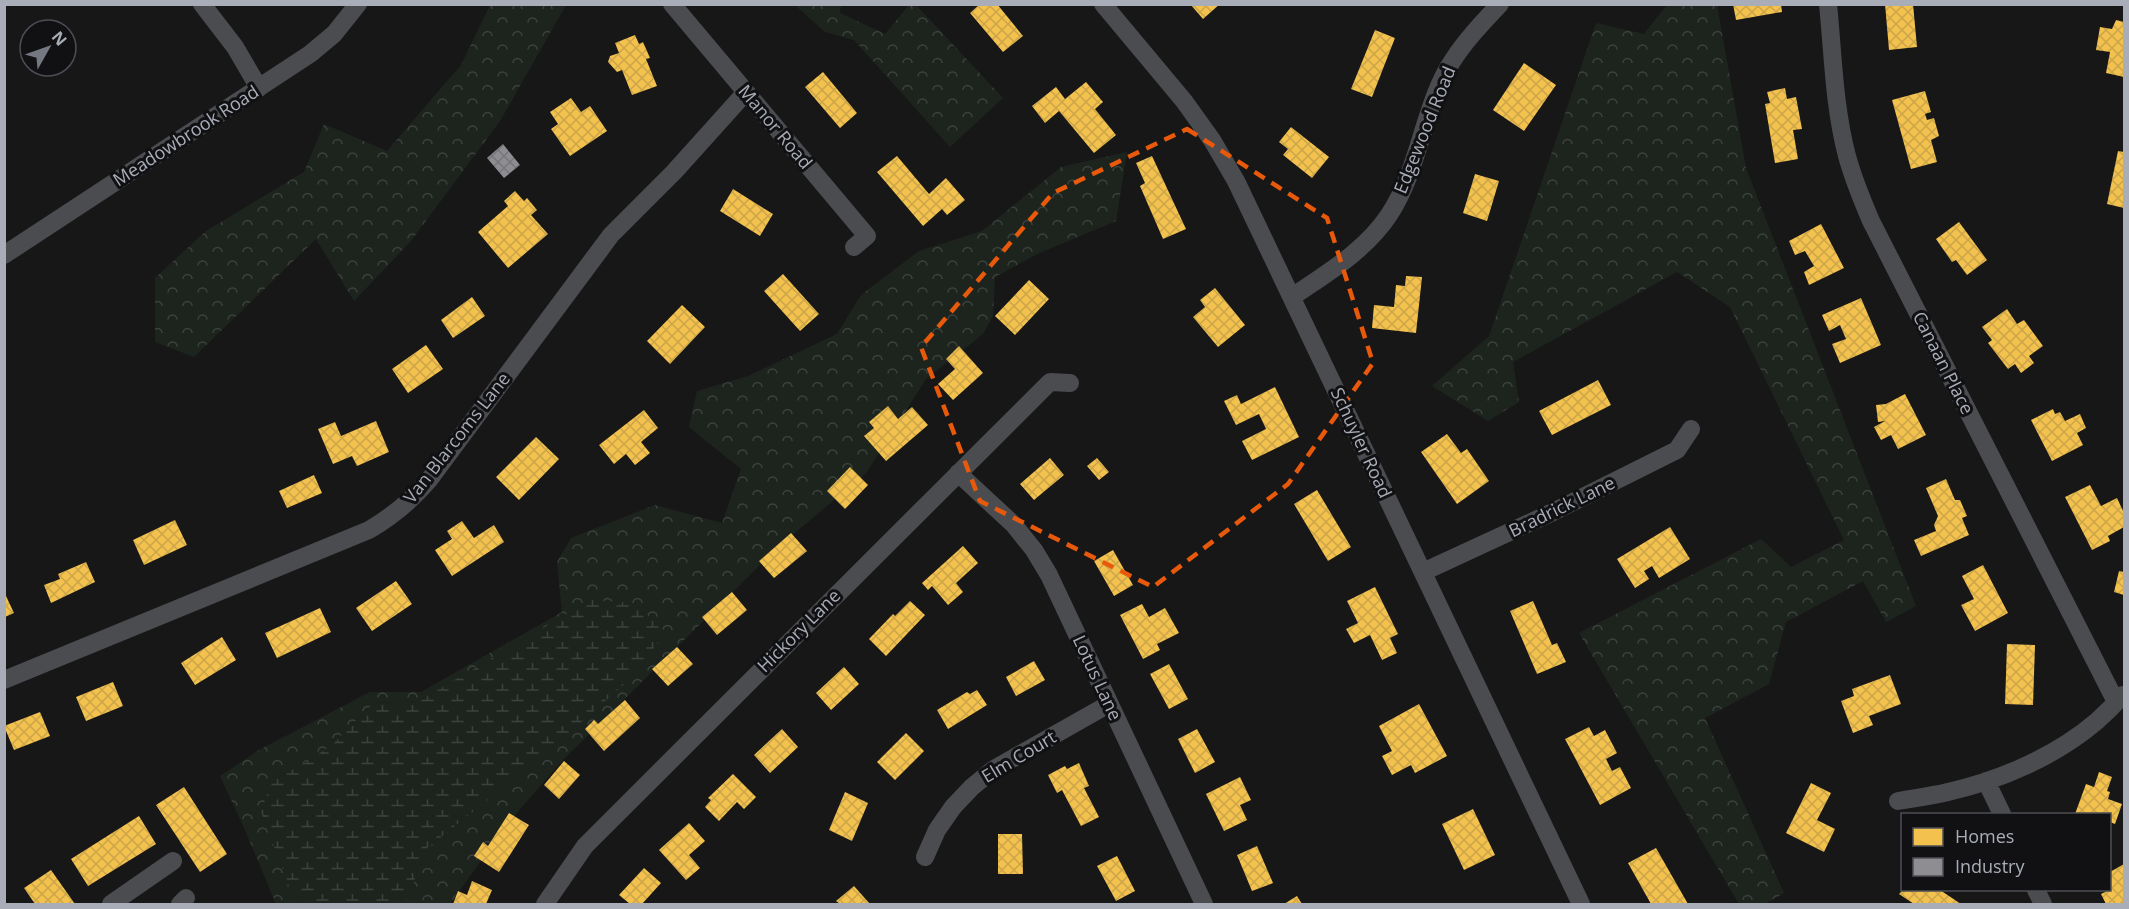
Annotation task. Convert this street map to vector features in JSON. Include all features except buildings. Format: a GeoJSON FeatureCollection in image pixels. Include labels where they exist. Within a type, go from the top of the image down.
{"type":"FeatureCollection","features":[{"type":"Feature","properties":{"kind":"street"},"geometry":{"type":"LineString","coordinates":[[202,4],[235,47],[259,88]]}},
{"type":"Feature","properties":{"kind":"street","name":"Meadowbrook Road"},"geometry":{"type":"LineString","coordinates":[[4,255],[310,54],[334,34],[358,4]]}},
{"type":"Feature","properties":{"kind":"street","name":"Manor Road"},"geometry":{"type":"LineString","coordinates":[[672,4],[867,236],[854,247]]}},
{"type":"Feature","properties":{"kind":"street","name":"Schuyler Road"},"geometry":{"type":"LineString","coordinates":[[1103,4],[1184,101],[1212,140],[1236,181],[1581,904]]}},
{"type":"Feature","properties":{"kind":"street","name":"Edgewood Road"},"geometry":{"type":"LineString","coordinates":[[1292,297],[1351,256],[1371,238],[1388,217],[1410,175],[1438,89],[1448,68],[1464,43],[1500,4]]}},
{"type":"Feature","properties":{"kind":"street","name":"Canaan Place"},"geometry":{"type":"LineString","coordinates":[[1827,4],[1840,123],[1858,192],[1870,221],[2120,698]]}},
{"type":"Feature","properties":{"kind":"street","name":"Van Blarcoms Lane"},"geometry":{"type":"LineString","coordinates":[[4,680],[369,530],[392,517],[412,500],[429,480],[611,235],[674,172],[746,92]]}},
{"type":"Feature","properties":{"kind":"street","name":"Hickory Lane"},"geometry":{"type":"LineString","coordinates":[[545,904],[585,846],[1050,381],[1070,383]]}},
{"type":"Feature","properties":{"kind":"street","name":"Bradrick Lane"},"geometry":{"type":"LineString","coordinates":[[1423,572],[1553,512],[1677,450],[1691,429]]}},
{"type":"Feature","properties":{"kind":"street","name":"Lotus Lane"},"geometry":{"type":"LineString","coordinates":[[958,473],[1014,525],[1034,550],[1049,575],[1204,904]]}},
{"type":"Feature","properties":{"kind":"street"},"geometry":{"type":"LineString","coordinates":[[1898,801],[1948,792],[1986,781],[2043,756],[2077,736],[2098,720],[2120,698]]}},
{"type":"Feature","properties":{"kind":"street","name":"Elm Court"},"geometry":{"type":"LineString","coordinates":[[925,857],[937,830],[953,807],[972,787],[994,769],[1109,704]]}},
{"type":"Feature","properties":{"kind":"street"},"geometry":{"type":"LineString","coordinates":[[1986,781],[2002,813]]}},
{"type":"Feature","properties":{"kind":"street"},"geometry":{"type":"LineString","coordinates":[[111,904],[172,861]]}},
{"type":"Feature","properties":{"kind":"highlighted area"},"geometry":{"type":"Polygon","coordinates":[[[1187,129],[1327,218],[1373,363],[1288,484],[1153,587],[980,501],[921,347],[1053,193],[1187,129]]]}},
{"type":"Feature","properties":{"kind":"green space"},"geometry":{"type":"Polygon","coordinates":[[[490,5],[566,5],[500,121],[411,241],[354,301],[316,239],[194,357],[155,342],[155,278],[206,231],[304,172],[324,124],[387,151],[461,65],[490,5]]]}},
{"type":"Feature","properties":{"kind":"green space"},"geometry":{"type":"Polygon","coordinates":[[[795,5],[841,5],[840,13],[885,34],[909,5],[916,5],[1003,98],[950,147],[854,40],[825,32],[795,5]]]}},
{"type":"Feature","properties":{"kind":"green space"},"geometry":{"type":"Polygon","coordinates":[[[1667,5],[1717,5],[1746,168],[1916,606],[1886,622],[1863,581],[1786,622],[1769,684],[1705,718],[1784,893],[1765,904],[1739,904],[1579,633],[1761,539],[1791,567],[1844,540],[1730,307],[1677,272],[1513,362],[1519,402],[1488,421],[1432,386],[1489,336],[1596,23],[1644,34],[1667,5]]]}},
{"type":"Feature","properties":{"kind":"green space"},"geometry":{"type":"Polygon","coordinates":[[[1127,152],[1116,221],[1037,254],[995,277],[993,316],[983,334],[926,379],[866,473],[777,548],[564,759],[507,824],[450,904],[402,904],[406,901],[427,848],[534,764],[591,600],[419,701],[374,703],[331,746],[271,783],[290,889],[303,904],[276,904],[220,776],[259,750],[370,692],[421,692],[562,612],[557,562],[571,538],[655,505],[722,523],[741,469],[689,427],[697,391],[748,376],[837,334],[861,295],[919,251],[982,231],[1061,167],[1127,152]]]}},
{"type":"Feature","properties":{"kind":"green space"},"geometry":{"type":"Polygon","coordinates":[[[591,600],[634,603],[665,631],[638,672],[534,764],[427,848],[406,902],[402,904],[303,904],[290,889],[261,812],[271,783],[331,746],[374,703],[419,701],[591,600]]]}}]}
